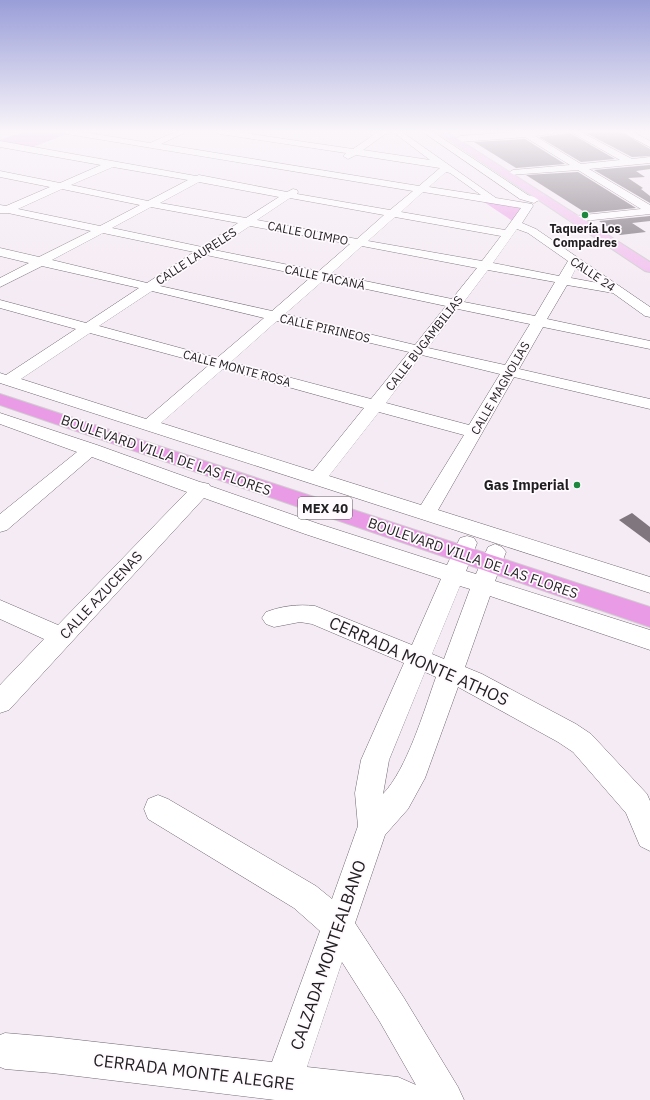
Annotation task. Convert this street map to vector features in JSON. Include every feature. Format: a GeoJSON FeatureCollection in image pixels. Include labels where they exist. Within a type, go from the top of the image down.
{"type":"FeatureCollection","features":[{"type":"Feature","properties":{"kind":"highway","name":"BOULEVARD VILLA DE LAS FLORES"},"geometry":{"type":"LineString","coordinates":[[3,383],[465,548]]}},
{"type":"Feature","properties":{"kind":"highway","name":"BOULEVARD VILLA DE LAS FLORES"},"geometry":{"type":"LineString","coordinates":[[0,399],[493,557],[650,603]]}},
{"type":"Feature","properties":{"kind":"highway","name":"BOULEVARD VILLA DE LAS FLORES"},"geometry":{"type":"LineString","coordinates":[[493,557],[650,617]]}},
{"type":"Feature","properties":{"kind":"main road"},"geometry":{"type":"LineString","coordinates":[[519,183],[650,268]]}},
{"type":"Feature","properties":{"kind":"main road"},"geometry":{"type":"LineString","coordinates":[[525,183],[554,206],[650,261]]}},
{"type":"Feature","properties":{"kind":"street","name":"CALLE OLIMPO"},"geometry":{"type":"LineString","coordinates":[[47,183],[150,204],[249,221],[562,281],[617,290]]}},
{"type":"Feature","properties":{"kind":"street"},"geometry":{"type":"LineString","coordinates":[[2,210],[66,183]]}},
{"type":"Feature","properties":{"kind":"street"},"geometry":{"type":"LineString","coordinates":[[0,284],[188,183]]}},
{"type":"Feature","properties":{"kind":"street","name":"CALLE 24"},"geometry":{"type":"LineString","coordinates":[[219,183],[393,214],[532,231],[650,313]]}},
{"type":"Feature","properties":{"kind":"street","name":"CALLE LAURELES"},"geometry":{"type":"LineString","coordinates":[[3,383],[306,183]]}},
{"type":"Feature","properties":{"kind":"street"},"geometry":{"type":"LineString","coordinates":[[393,183],[492,199],[554,206],[650,211]]}},
{"type":"Feature","properties":{"kind":"street"},"geometry":{"type":"LineString","coordinates":[[150,426],[427,183]]}},
{"type":"Feature","properties":{"kind":"street"},"geometry":{"type":"LineString","coordinates":[[470,183],[492,199]]}},
{"type":"Feature","properties":{"kind":"street"},"geometry":{"type":"LineString","coordinates":[[504,183],[524,197],[554,206]]}},
{"type":"Feature","properties":{"kind":"street"},"geometry":{"type":"LineString","coordinates":[[606,183],[650,211]]}},
{"type":"Feature","properties":{"kind":"street","name":"CALLE BUGAMBILIAS"},"geometry":{"type":"LineString","coordinates":[[317,479],[485,266],[511,229],[554,206]]}},
{"type":"Feature","properties":{"kind":"street","name":"CALLE TACANÁ"},"geometry":{"type":"LineString","coordinates":[[2,210],[650,345]]}},
{"type":"Feature","properties":{"kind":"street","name":"CALLE PIRINEOS"},"geometry":{"type":"LineString","coordinates":[[0,252],[650,404]]}},
{"type":"Feature","properties":{"kind":"street","name":"CALLE MAGNOLIAS"},"geometry":{"type":"LineString","coordinates":[[426,514],[574,261]]}},
{"type":"Feature","properties":{"kind":"street","name":"CALLE MONTE ROSA"},"geometry":{"type":"LineString","coordinates":[[0,304],[474,432]]}},
{"type":"Feature","properties":{"kind":"street"},"geometry":{"type":"LineString","coordinates":[[3,383],[150,426],[650,585]]}},
{"type":"Feature","properties":{"kind":"street"},"geometry":{"type":"LineString","coordinates":[[0,418],[202,488],[312,529],[650,640]]}},
{"type":"Feature","properties":{"kind":"street"},"geometry":{"type":"LineString","coordinates":[[0,525],[91,449]]}},
{"type":"Feature","properties":{"kind":"street","name":"CALLE AZUCENAS"},"geometry":{"type":"LineString","coordinates":[[0,702],[202,488]]}},
{"type":"Feature","properties":{"kind":"street","name":"CALZADA MONTEALBANO"},"geometry":{"type":"LineString","coordinates":[[373,826],[369,793],[375,760],[465,548]]}},
{"type":"Feature","properties":{"kind":"street","name":"CALZADA MONTEALBANO"},"geometry":{"type":"LineString","coordinates":[[283,1083],[373,826],[398,799],[415,769],[493,557]]}},
{"type":"Feature","properties":{"kind":"street"},"geometry":{"type":"LineString","coordinates":[[0,609],[62,637]]}},
{"type":"Feature","properties":{"kind":"street","name":"CERRADA MONTE ATHOS"},"geometry":{"type":"LineString","coordinates":[[274,618],[300,613],[316,615],[480,686],[567,733],[582,743],[637,804],[650,836]]}},
{"type":"Feature","properties":{"kind":"street"},"geometry":{"type":"LineString","coordinates":[[158,809],[304,897],[338,926],[392,1010],[445,1100]]}},
{"type":"Feature","properties":{"kind":"street","name":"CERRADA MONTE ALEGRE"},"geometry":{"type":"LineString","coordinates":[[5,1051],[52,1055],[398,1096],[405,1100]]}},
{"type":"Feature","properties":{"kind":"shaded area"},"geometry":{"type":"Polygon","coordinates":[[[481,200],[527,206],[514,222],[481,200]]]}},
{"type":"Feature","properties":{"kind":"building"},"geometry":{"type":"Polygon","coordinates":[[[539,183],[596,183],[636,208],[586,213],[539,183]]]}},
{"type":"Feature","properties":{"kind":"building"},"geometry":{"type":"Polygon","coordinates":[[[617,183],[636,183],[643,188],[641,189],[650,196],[650,203],[617,183]]]}},
{"type":"Feature","properties":{"kind":"building"},"geometry":{"type":"Polygon","coordinates":[[[650,216],[650,221],[632,223],[646,232],[620,235],[599,221],[650,216]]]}},
{"type":"Feature","properties":{"kind":"building"},"geometry":{"type":"Polygon","coordinates":[[[632,513],[650,527],[650,543],[619,520],[632,513]]]}},
{"type":"Feature","properties":{"kind":"place","name":"Taquería Los Compadres"},"geometry":{"type":"Point","coordinates":[585,215]}},
{"type":"Feature","properties":{"kind":"place","name":"Gas Imperial"},"geometry":{"type":"Point","coordinates":[577,485]}}]}
